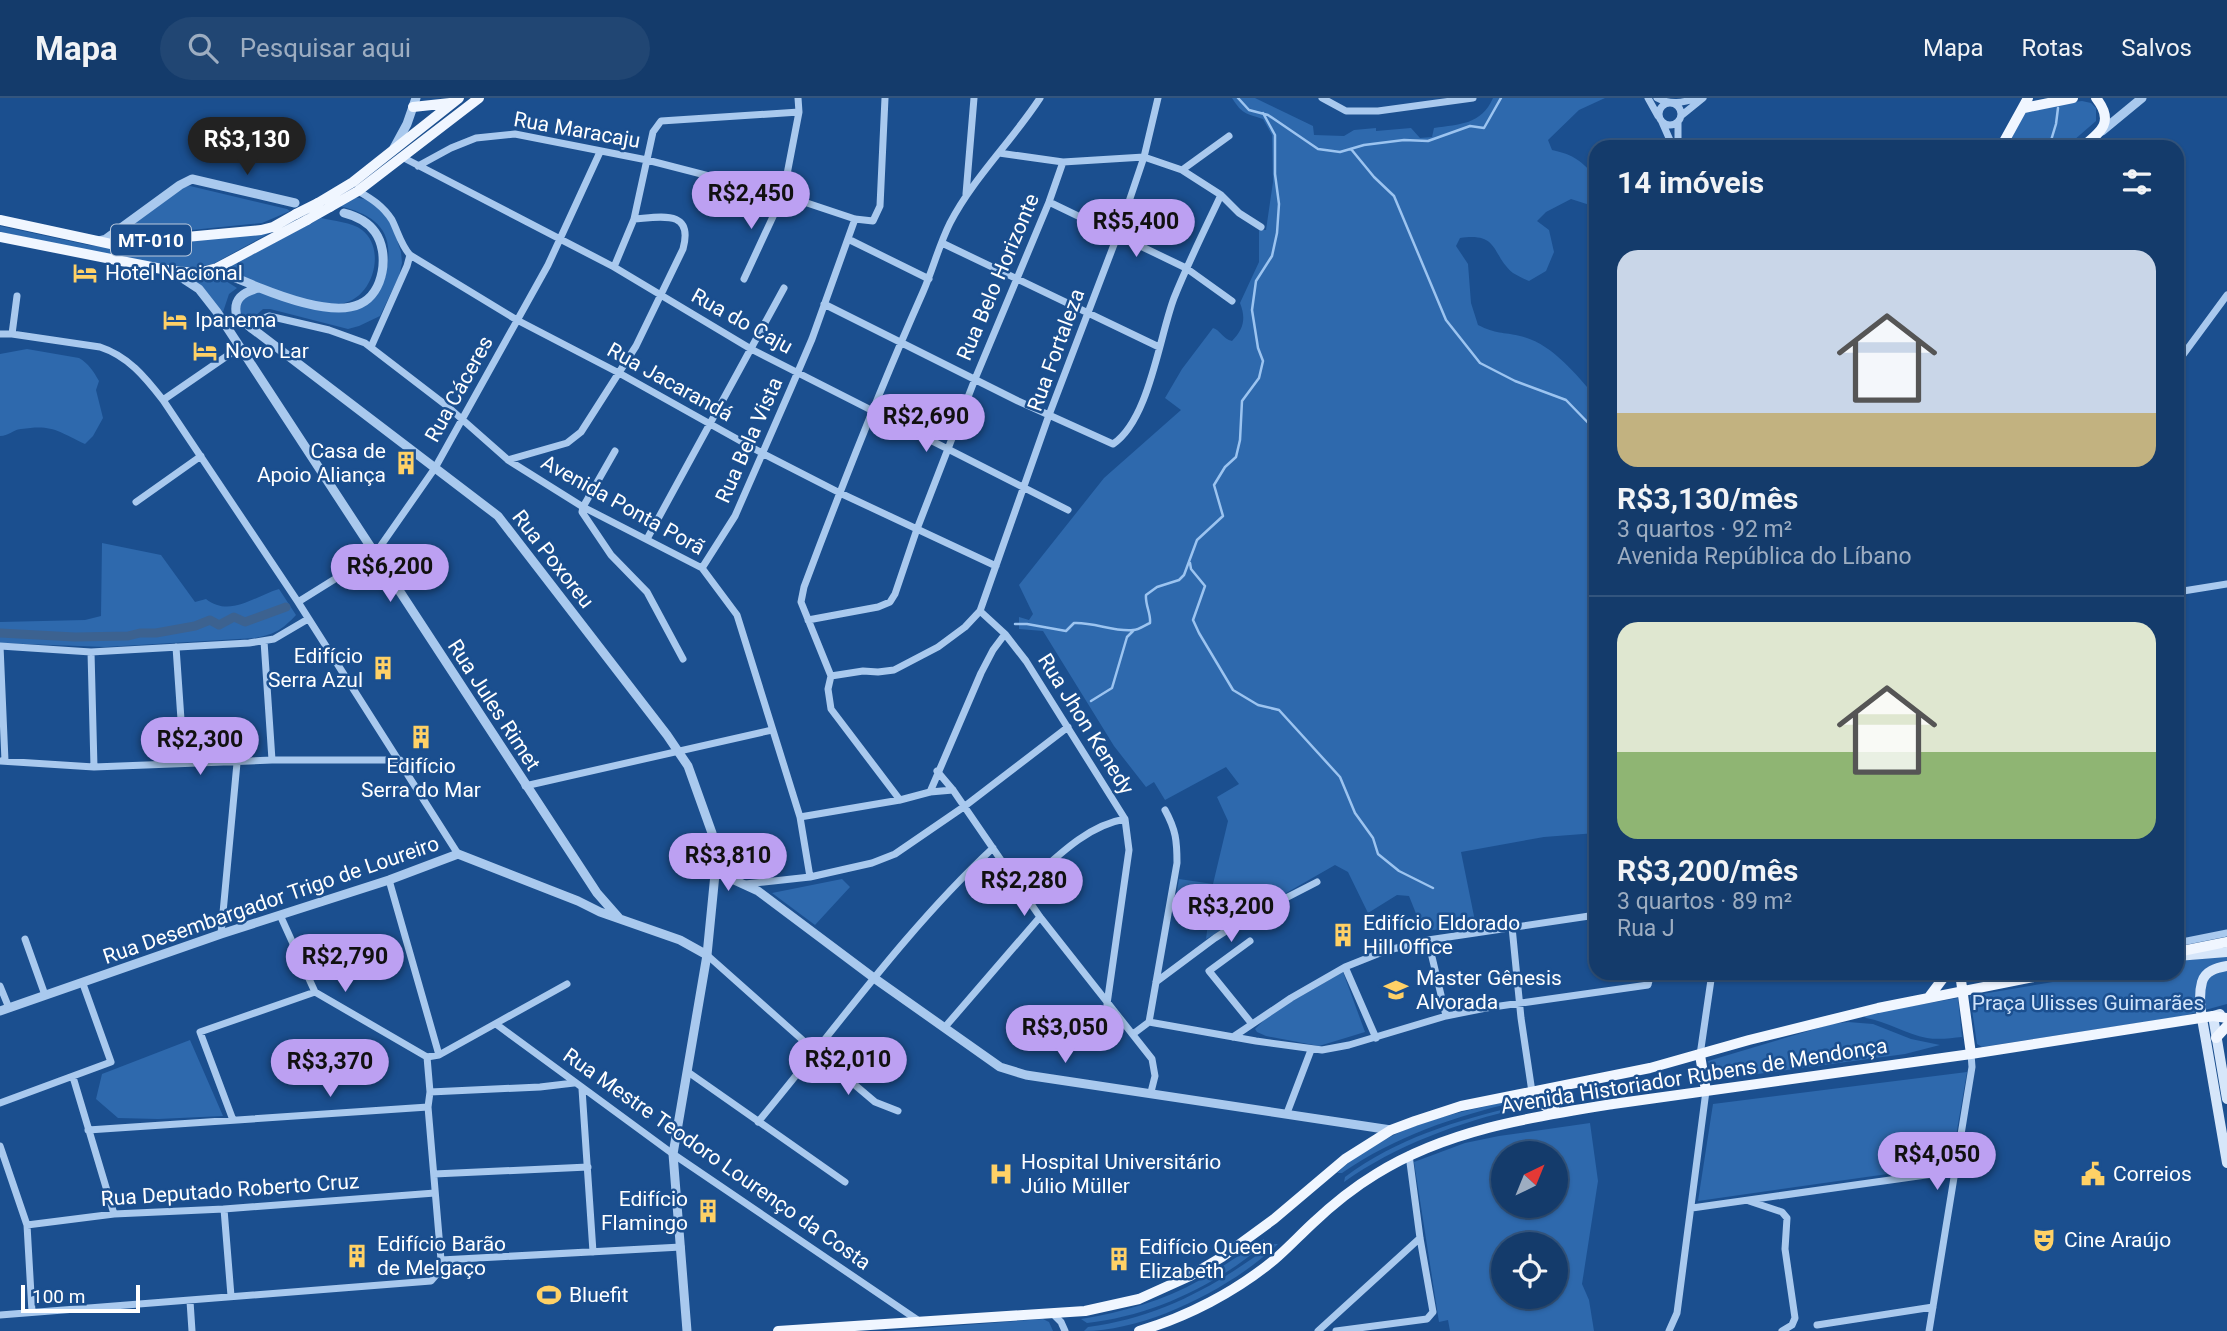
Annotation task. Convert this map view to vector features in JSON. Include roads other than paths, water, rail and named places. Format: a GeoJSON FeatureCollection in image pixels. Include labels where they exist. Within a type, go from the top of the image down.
{"type":"FeatureCollection","features":[{"type":"Feature","properties":{"kind":"main road","name":"MT-010"},"geometry":{"type":"LineString","coordinates":[[0,220],[111,244],[273,227],[296,209],[318,203],[397,155],[479,98]]}},
{"type":"Feature","properties":{"kind":"main road"},"geometry":{"type":"LineString","coordinates":[[2005,140],[2026,103],[2073,98]]}},
{"type":"Feature","properties":{"kind":"main road"},"geometry":{"type":"LineString","coordinates":[[2091,140],[2101,132],[2105,123],[2105,112],[2096,98]]}},
{"type":"Feature","properties":{"kind":"main road","name":"MT-010"},"geometry":{"type":"LineString","coordinates":[[0,237],[172,271],[198,273],[222,266],[358,191],[456,100]]}},
{"type":"Feature","properties":{"kind":"main road"},"geometry":{"type":"LineString","coordinates":[[414,102],[456,100]]}},
{"type":"Feature","properties":{"kind":"main road"},"geometry":{"type":"LineString","coordinates":[[2184,943],[2227,940]]}},
{"type":"Feature","properties":{"kind":"main road"},"geometry":{"type":"LineString","coordinates":[[2184,952],[2227,940]]}},
{"type":"Feature","properties":{"kind":"main road"},"geometry":{"type":"LineString","coordinates":[[2184,954],[2227,953]]}},
{"type":"Feature","properties":{"kind":"main road"},"geometry":{"type":"LineString","coordinates":[[2227,966],[2214,969],[2202,980],[2227,1163]]}},
{"type":"Feature","properties":{"kind":"main road"},"geometry":{"type":"LineString","coordinates":[[1928,997],[1941,980]]}},
{"type":"Feature","properties":{"kind":"main road"},"geometry":{"type":"LineString","coordinates":[[1961,980],[1971,1054]]}},
{"type":"Feature","properties":{"kind":"main road","name":"Avenida Historiador Rubens de Mendonça"},"geometry":{"type":"LineString","coordinates":[[778,1331],[1085,1311],[1139,1299],[1190,1276],[1247,1240],[1345,1159],[1391,1130],[1461,1106],[1608,1078],[1776,1033],[1928,997],[2021,980]]}},
{"type":"Feature","properties":{"kind":"main road","name":"Avenida Historiador Rubens de Mendonça"},"geometry":{"type":"LineString","coordinates":[[1139,1331],[1184,1314],[1242,1283],[1269,1264],[1313,1222],[1354,1189],[1409,1155],[1469,1133],[1557,1112],[1971,1054],[2227,1013]]}},
{"type":"Feature","properties":{"kind":"main road"},"geometry":{"type":"LineString","coordinates":[[2207,1017],[2227,1018]]}},
{"type":"Feature","properties":{"kind":"main road"},"geometry":{"type":"LineString","coordinates":[[2207,1017],[2216,1038],[2227,1099]]}},
{"type":"Feature","properties":{"kind":"main road"},"geometry":{"type":"LineString","coordinates":[[2216,1038],[2227,1026]]}},
{"type":"Feature","properties":{"kind":"main road"},"geometry":{"type":"LineString","coordinates":[[1700,1055],[1706,1091]]}},
{"type":"Feature","properties":{"kind":"main road"},"geometry":{"type":"LineString","coordinates":[[1532,1092],[1540,1103],[1557,1112]]}},
{"type":"Feature","properties":{"kind":"street"},"geometry":{"type":"LineString","coordinates":[[744,279],[783,195],[799,112],[798,98]]}},
{"type":"Feature","properties":{"kind":"street"},"geometry":{"type":"LineString","coordinates":[[855,219],[873,221],[880,206],[885,98]]}},
{"type":"Feature","properties":{"kind":"street"},"geometry":{"type":"LineString","coordinates":[[966,195],[974,98]]}},
{"type":"Feature","properties":{"kind":"street"},"geometry":{"type":"LineString","coordinates":[[900,800],[831,709],[828,689],[831,676],[800,602],[839,493],[942,243],[966,195],[1040,98]]}},
{"type":"Feature","properties":{"kind":"street","name":"Rua Fortaleza"},"geometry":{"type":"LineString","coordinates":[[831,676],[894,670],[938,647],[965,627],[980,611],[1049,415],[1118,234],[1144,157],[1158,98]]}},
{"type":"Feature","properties":{"kind":"street"},"geometry":{"type":"LineString","coordinates":[[1325,100],[1337,98]]}},
{"type":"Feature","properties":{"kind":"street"},"geometry":{"type":"LineString","coordinates":[[1325,100],[1346,111],[1378,111],[1473,98]]}},
{"type":"Feature","properties":{"kind":"street"},"geometry":{"type":"LineString","coordinates":[[1648,98],[1671,140]]}},
{"type":"Feature","properties":{"kind":"street"},"geometry":{"type":"LineString","coordinates":[[1657,98],[1678,105],[1680,119],[1676,140]]}},
{"type":"Feature","properties":{"kind":"street"},"geometry":{"type":"LineString","coordinates":[[1661,120],[1661,107],[1671,102],[1697,98]]}},
{"type":"Feature","properties":{"kind":"street"},"geometry":{"type":"LineString","coordinates":[[1661,120],[1668,125],[1680,119],[1703,98]]}},
{"type":"Feature","properties":{"kind":"street"},"geometry":{"type":"LineString","coordinates":[[2101,132],[2142,98]]}},
{"type":"Feature","properties":{"kind":"street"},"geometry":{"type":"LineString","coordinates":[[397,155],[414,102]]}},
{"type":"Feature","properties":{"kind":"street"},"geometry":{"type":"LineString","coordinates":[[614,267],[634,219],[653,132],[661,121],[799,112]]}},
{"type":"Feature","properties":{"kind":"street","name":"Rua Maracaju"},"geometry":{"type":"LineString","coordinates":[[418,166],[476,138],[515,134],[647,160],[783,195],[855,219]]}},
{"type":"Feature","properties":{"kind":"street"},"geometry":{"type":"LineString","coordinates":[[1182,170],[1228,136]]}},
{"type":"Feature","properties":{"kind":"street","name":"Rua Cáceres"},"geometry":{"type":"LineString","coordinates":[[298,602],[375,554],[435,468],[560,240],[600,152]]}},
{"type":"Feature","properties":{"kind":"street"},"geometry":{"type":"LineString","coordinates":[[999,153],[1063,162],[1144,157],[1182,170],[1221,195],[1239,213],[1261,227]]}},
{"type":"Feature","properties":{"kind":"street","name":"Rua do Caju"},"geometry":{"type":"LineString","coordinates":[[397,155],[614,267],[751,349],[1068,510]]}},
{"type":"Feature","properties":{"kind":"street","name":"Rua Belo Horizonte"},"geometry":{"type":"LineString","coordinates":[[808,620],[890,602],[895,594],[947,449],[1063,162]]}},
{"type":"Feature","properties":{"kind":"street"},"geometry":{"type":"LineString","coordinates":[[98,242],[192,179],[296,209]]}},
{"type":"Feature","properties":{"kind":"street","name":"Rua Jacarandá"},"geometry":{"type":"LineString","coordinates":[[358,191],[383,208],[410,255],[517,320],[839,493],[996,566]]}},
{"type":"Feature","properties":{"kind":"street"},"geometry":{"type":"LineString","coordinates":[[824,304],[975,380],[1113,444],[1122,438],[1143,404],[1173,302],[1221,195]]}},
{"type":"Feature","properties":{"kind":"street"},"geometry":{"type":"LineString","coordinates":[[1049,202],[1186,268],[1232,301]]}},
{"type":"Feature","properties":{"kind":"street"},"geometry":{"type":"LineString","coordinates":[[198,273],[227,275],[259,288],[339,309],[358,305],[370,298],[376,288],[381,274],[383,250],[377,234],[367,223],[344,213]]}},
{"type":"Feature","properties":{"kind":"street"},"geometry":{"type":"LineString","coordinates":[[508,460],[566,443],[581,432],[636,346],[683,249],[687,235],[683,224],[677,218],[634,219]]}},
{"type":"Feature","properties":{"kind":"street","name":"Rua Bela Vista"},"geometry":{"type":"LineString","coordinates":[[702,568],[735,516],[812,339],[855,219]]}},
{"type":"Feature","properties":{"kind":"street"},"geometry":{"type":"LineString","coordinates":[[848,239],[929,279]]}},
{"type":"Feature","properties":{"kind":"street"},"geometry":{"type":"LineString","coordinates":[[942,243],[1159,347]]}},
{"type":"Feature","properties":{"kind":"street"},"geometry":{"type":"LineString","coordinates":[[371,348],[410,255]]}},
{"type":"Feature","properties":{"kind":"street","name":"Rua Jules Rimet"},"geometry":{"type":"LineString","coordinates":[[172,271],[199,289],[240,347],[525,786],[597,893],[619,918]]}},
{"type":"Feature","properties":{"kind":"street","name":"Rua Poxoreu"},"geometry":{"type":"LineString","coordinates":[[259,288],[240,296],[234,308],[237,317],[498,516],[688,766],[717,854],[707,955],[673,1154],[687,1331]]}},
{"type":"Feature","properties":{"kind":"street"},"geometry":{"type":"LineString","coordinates":[[646,539],[677,487],[784,288]]}},
{"type":"Feature","properties":{"kind":"street"},"geometry":{"type":"LineString","coordinates":[[2184,353],[2227,295]]}},
{"type":"Feature","properties":{"kind":"street"},"geometry":{"type":"LineString","coordinates":[[12,334],[17,296]]}},
{"type":"Feature","properties":{"kind":"street","name":"Avenida Ponta Porã"},"geometry":{"type":"LineString","coordinates":[[251,329],[261,318],[273,316],[357,339],[463,419],[508,460],[583,506],[702,568],[737,615],[800,817],[810,877]]}},
{"type":"Feature","properties":{"kind":"street"},"geometry":{"type":"LineString","coordinates":[[0,334],[100,347],[112,351],[140,372],[163,400],[298,602],[458,854]]}},
{"type":"Feature","properties":{"kind":"street"},"geometry":{"type":"LineString","coordinates":[[163,400],[240,347]]}},
{"type":"Feature","properties":{"kind":"street"},"geometry":{"type":"LineString","coordinates":[[615,451],[582,512],[611,555],[647,592],[683,659]]}},
{"type":"Feature","properties":{"kind":"street"},"geometry":{"type":"LineString","coordinates":[[136,502],[201,456]]}},
{"type":"Feature","properties":{"kind":"street"},"geometry":{"type":"LineString","coordinates":[[2184,591],[2227,583]]}},
{"type":"Feature","properties":{"kind":"street","name":"Rua Jhon Kenedy"},"geometry":{"type":"LineString","coordinates":[[980,611],[1005,634],[1026,660],[1125,819],[1129,850],[1107,1004]]}},
{"type":"Feature","properties":{"kind":"street"},"geometry":{"type":"LineString","coordinates":[[308,619],[285,635],[264,641],[90,652],[0,646],[3,761],[94,767],[272,760],[400,760]]}},
{"type":"Feature","properties":{"kind":"street"},"geometry":{"type":"LineString","coordinates":[[930,792],[986,662],[1005,634]]}},
{"type":"Feature","properties":{"kind":"street"},"geometry":{"type":"LineString","coordinates":[[264,641],[272,760]]}},
{"type":"Feature","properties":{"kind":"street"},"geometry":{"type":"LineString","coordinates":[[176,647],[184,763]]}},
{"type":"Feature","properties":{"kind":"street"},"geometry":{"type":"LineString","coordinates":[[90,652],[94,767]]}},
{"type":"Feature","properties":{"kind":"street"},"geometry":{"type":"LineString","coordinates":[[744,884],[810,877],[872,863],[895,854],[965,806],[1068,727]]}},
{"type":"Feature","properties":{"kind":"street"},"geometry":{"type":"LineString","coordinates":[[525,786],[772,730]]}},
{"type":"Feature","properties":{"kind":"street"},"geometry":{"type":"LineString","coordinates":[[221,934],[237,763]]}},
{"type":"Feature","properties":{"kind":"street"},"geometry":{"type":"LineString","coordinates":[[937,771],[965,806],[1040,917],[1152,1059],[1155,1076],[1151,1092]]}},
{"type":"Feature","properties":{"kind":"street"},"geometry":{"type":"LineString","coordinates":[[800,817],[953,790]]}},
{"type":"Feature","properties":{"kind":"street"},"geometry":{"type":"LineString","coordinates":[[1133,1034],[1149,1022],[1177,863],[1177,838],[1165,810]]}},
{"type":"Feature","properties":{"kind":"street"},"geometry":{"type":"LineString","coordinates":[[1022,888],[1076,842],[1111,821],[1125,819]]}},
{"type":"Feature","properties":{"kind":"street"},"geometry":{"type":"LineString","coordinates":[[758,1122],[874,978],[963,876],[993,848]]}},
{"type":"Feature","properties":{"kind":"street","name":"Rua Desembargador Trigo de Loureiro"},"geometry":{"type":"LineString","coordinates":[[4,1010],[221,934],[389,880],[458,854],[680,940],[707,955]]}},
{"type":"Feature","properties":{"kind":"street"},"geometry":{"type":"LineString","coordinates":[[717,854],[727,874],[758,891],[874,978],[1000,1067],[1026,1075],[1391,1130]]}},
{"type":"Feature","properties":{"kind":"street"},"geometry":{"type":"LineString","coordinates":[[389,880],[439,1055]]}},
{"type":"Feature","properties":{"kind":"street"},"geometry":{"type":"LineString","coordinates":[[1156,982],[1243,920],[1317,881]]}},
{"type":"Feature","properties":{"kind":"street"},"geometry":{"type":"LineString","coordinates":[[578,901],[586,901],[597,893]]}},
{"type":"Feature","properties":{"kind":"street"},"geometry":{"type":"LineString","coordinates":[[280,915],[315,992],[427,1057],[439,1055],[567,984]]}},
{"type":"Feature","properties":{"kind":"street"},"geometry":{"type":"LineString","coordinates":[[1233,1037],[1291,998],[1345,967],[1385,951],[1428,940],[1589,916]]}},
{"type":"Feature","properties":{"kind":"street"},"geometry":{"type":"LineString","coordinates":[[945,1027],[1040,917]]}},
{"type":"Feature","properties":{"kind":"street"},"geometry":{"type":"LineString","coordinates":[[1512,927],[1532,1092]]}},
{"type":"Feature","properties":{"kind":"street"},"geometry":{"type":"LineString","coordinates":[[2184,942],[2227,933]]}},
{"type":"Feature","properties":{"kind":"street"},"geometry":{"type":"LineString","coordinates":[[25,939],[46,995]]}},
{"type":"Feature","properties":{"kind":"street"},"geometry":{"type":"LineString","coordinates":[[1428,940],[1446,1016]]}},
{"type":"Feature","properties":{"kind":"street"},"geometry":{"type":"LineString","coordinates":[[1250,941],[1209,971],[1251,1025],[1256,1041]]}},
{"type":"Feature","properties":{"kind":"street"},"geometry":{"type":"LineString","coordinates":[[707,955],[875,1102],[898,1111]]}},
{"type":"Feature","properties":{"kind":"street"},"geometry":{"type":"LineString","coordinates":[[1345,967],[1376,1038]]}},
{"type":"Feature","properties":{"kind":"street"},"geometry":{"type":"LineString","coordinates":[[1149,1022],[1322,1050],[1376,1038],[1446,1016],[1648,985],[1649,980]]}},
{"type":"Feature","properties":{"kind":"street"},"geometry":{"type":"LineString","coordinates":[[1700,1055],[1711,980]]}},
{"type":"Feature","properties":{"kind":"street"},"geometry":{"type":"LineString","coordinates":[[0,1103],[111,1062],[83,984]]}},
{"type":"Feature","properties":{"kind":"street"},"geometry":{"type":"LineString","coordinates":[[0,986],[4,1010]]}},
{"type":"Feature","properties":{"kind":"street"},"geometry":{"type":"LineString","coordinates":[[233,1120],[200,1032],[315,992]]}},
{"type":"Feature","properties":{"kind":"street","name":"Rua Mestre Teodoro Lourenço da Costa"},"geometry":{"type":"LineString","coordinates":[[496,1024],[673,1154],[919,1321]]}},
{"type":"Feature","properties":{"kind":"street"},"geometry":{"type":"LineString","coordinates":[[1287,1113],[1311,1050]]}},
{"type":"Feature","properties":{"kind":"street"},"geometry":{"type":"LineString","coordinates":[[1929,1331],[1972,1067],[1971,1054]]}},
{"type":"Feature","properties":{"kind":"street"},"geometry":{"type":"LineString","coordinates":[[0,1315],[431,1281],[437,1274],[441,1260],[428,1107],[430,1092],[427,1057]]}},
{"type":"Feature","properties":{"kind":"street"},"geometry":{"type":"LineString","coordinates":[[688,1072],[845,1182]]}},
{"type":"Feature","properties":{"kind":"street"},"geometry":{"type":"LineString","coordinates":[[73,1077],[114,1214]]}},
{"type":"Feature","properties":{"kind":"street"},"geometry":{"type":"LineString","coordinates":[[430,1092],[574,1083]]}},
{"type":"Feature","properties":{"kind":"street"},"geometry":{"type":"LineString","coordinates":[[582,1089],[593,1252]]}},
{"type":"Feature","properties":{"kind":"street"},"geometry":{"type":"LineString","coordinates":[[1669,1331],[1677,1313],[1706,1091]]}},
{"type":"Feature","properties":{"kind":"street"},"geometry":{"type":"LineString","coordinates":[[88,1130],[428,1107]]}},
{"type":"Feature","properties":{"kind":"street"},"geometry":{"type":"LineString","coordinates":[[0,1146],[27,1225],[32,1312]]}},
{"type":"Feature","properties":{"kind":"street"},"geometry":{"type":"LineString","coordinates":[[1336,1331],[1427,1319],[1433,1312],[1409,1155]]}},
{"type":"Feature","properties":{"kind":"street"},"geometry":{"type":"LineString","coordinates":[[434,1174],[588,1167]]}},
{"type":"Feature","properties":{"kind":"street"},"geometry":{"type":"LineString","coordinates":[[1692,1208],[1954,1171]]}},
{"type":"Feature","properties":{"kind":"street","name":"Rua Deputado Roberto Cruz"},"geometry":{"type":"LineString","coordinates":[[27,1225],[114,1214],[224,1209],[435,1193]]}},
{"type":"Feature","properties":{"kind":"street"},"geometry":{"type":"LineString","coordinates":[[1749,1201],[1782,1212],[1787,1218],[1785,1249],[1795,1318],[1793,1325],[1782,1331]]}},
{"type":"Feature","properties":{"kind":"street"},"geometry":{"type":"LineString","coordinates":[[224,1209],[231,1296]]}},
{"type":"Feature","properties":{"kind":"street"},"geometry":{"type":"LineString","coordinates":[[1318,1331],[1420,1238]]}},
{"type":"Feature","properties":{"kind":"street"},"geometry":{"type":"LineString","coordinates":[[441,1260],[681,1247]]}},
{"type":"Feature","properties":{"kind":"street"},"geometry":{"type":"LineString","coordinates":[[190,1301],[192,1331]]}},
{"type":"Feature","properties":{"kind":"street"},"geometry":{"type":"LineString","coordinates":[[1817,1325],[1933,1307]]}},
{"type":"Feature","properties":{"kind":"street"},"geometry":{"type":"LineString","coordinates":[[1052,1313],[1065,1331]]}},
{"type":"Feature","properties":{"kind":"waterway"},"geometry":{"type":"LineString","coordinates":[[1238,98],[1249,110],[1268,115],[1318,149],[1340,152],[1364,145],[1404,140],[1428,141],[1470,126],[1484,128],[1501,98]]}},
{"type":"Feature","properties":{"kind":"waterway"},"geometry":{"type":"LineString","coordinates":[[2051,140],[2058,108]]}},
{"type":"Feature","properties":{"kind":"waterway"},"geometry":{"type":"LineString","coordinates":[[1015,624],[1066,631],[1074,623],[1126,630],[1135,630],[1150,623],[1146,595],[1184,575],[1197,540],[1223,516],[1214,485],[1225,467],[1236,457],[1240,440],[1242,401],[1259,378],[1263,361],[1258,348],[1252,310],[1256,281],[1272,256],[1277,233],[1279,204],[1275,174],[1275,135],[1263,113]]}},
{"type":"Feature","properties":{"kind":"waterway"},"geometry":{"type":"LineString","coordinates":[[1351,149],[1394,196],[1446,320],[1480,363],[1515,381],[1566,400],[1589,424]]}},
{"type":"Feature","properties":{"kind":"waterway"},"geometry":{"type":"LineString","coordinates":[[1190,563],[1191,569],[1205,586],[1193,620],[1233,690],[1258,705],[1279,710],[1340,777],[1355,813],[1373,838],[1378,854],[1399,871],[1433,888]]}},
{"type":"Feature","properties":{"kind":"waterway"},"geometry":{"type":"LineString","coordinates":[[0,633],[75,637],[128,636],[195,626],[210,620],[219,625],[234,617],[245,622],[286,607]]}},
{"type":"Feature","properties":{"kind":"waterway"},"geometry":{"type":"LineString","coordinates":[[1091,701],[1112,688],[1127,637],[1134,630]]}},
{"type":"Feature","properties":{"kind":"place","name":"Hotel Nacional"},"geometry":{"type":"Point","coordinates":[85,273]}},
{"type":"Feature","properties":{"kind":"place","name":"Ipanema"},"geometry":{"type":"Point","coordinates":[175,320]}},
{"type":"Feature","properties":{"kind":"place","name":"Novo Lar"},"geometry":{"type":"Point","coordinates":[205,351]}},
{"type":"Feature","properties":{"kind":"place","name":"Casa de Apoio Aliança"},"geometry":{"type":"Point","coordinates":[406,463]}},
{"type":"Feature","properties":{"kind":"place","name":"Edifício Serra Azul"},"geometry":{"type":"Point","coordinates":[383,668]}},
{"type":"Feature","properties":{"kind":"place","name":"Edifício Serra do Mar"},"geometry":{"type":"Point","coordinates":[421,737]}},
{"type":"Feature","properties":{"kind":"place","name":"Edifício Eldorado Hill Office"},"geometry":{"type":"Point","coordinates":[1343,935]}},
{"type":"Feature","properties":{"kind":"place","name":"Master Gênesis Alvorada"},"geometry":{"type":"Point","coordinates":[1396,990]}},
{"type":"Feature","properties":{"kind":"place","name":"Hospital Universitário Júlio Müller"},"geometry":{"type":"Point","coordinates":[1001,1174]}},
{"type":"Feature","properties":{"kind":"place","name":"Correios"},"geometry":{"type":"Point","coordinates":[2093,1174]}},
{"type":"Feature","properties":{"kind":"place","name":"Edifício Flamingo"},"geometry":{"type":"Point","coordinates":[708,1211]}},
{"type":"Feature","properties":{"kind":"place","name":"Cine Araújo"},"geometry":{"type":"Point","coordinates":[2044,1240]}},
{"type":"Feature","properties":{"kind":"place","name":"Edifício Barão de Melgaço"},"geometry":{"type":"Point","coordinates":[357,1256]}},
{"type":"Feature","properties":{"kind":"place","name":"Edifício Queen Elizabeth"},"geometry":{"type":"Point","coordinates":[1119,1259]}},
{"type":"Feature","properties":{"kind":"place","name":"Bluefit"},"geometry":{"type":"Point","coordinates":[549,1295]}},
{"type":"Feature","properties":{"kind":"park label","name":"Praça Ulisses Guimarães"},"geometry":{"type":"Point","coordinates":[2088,1003]}}]}
